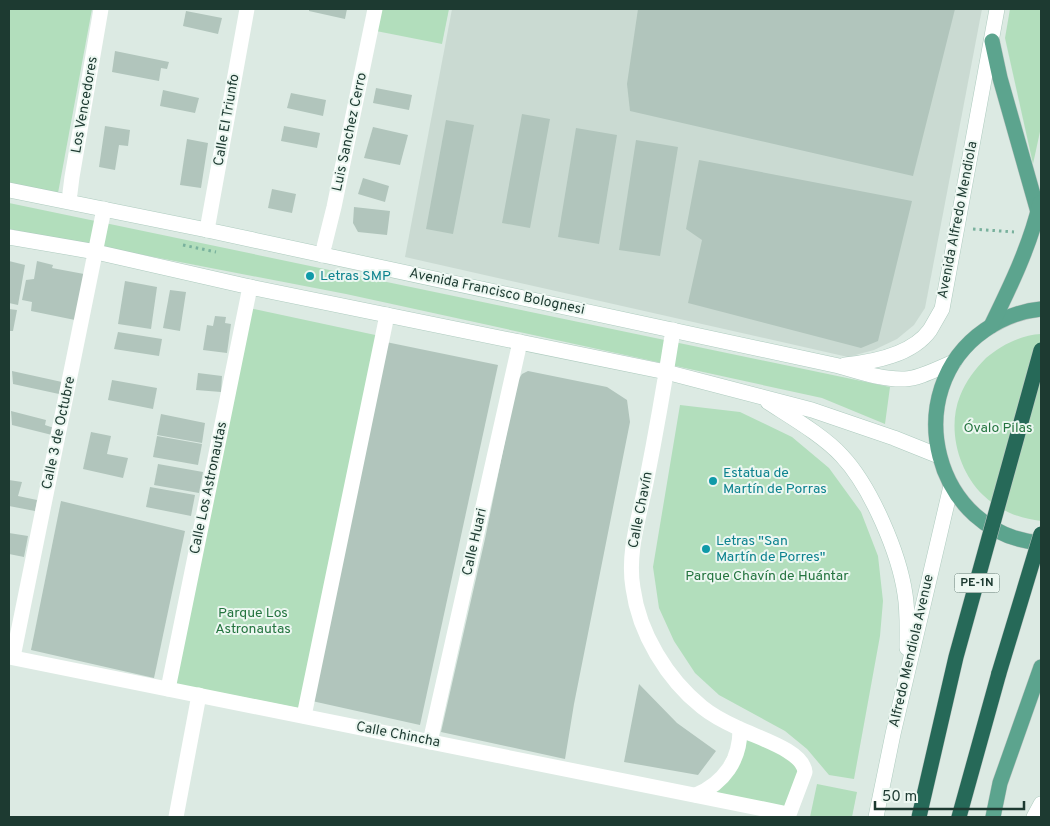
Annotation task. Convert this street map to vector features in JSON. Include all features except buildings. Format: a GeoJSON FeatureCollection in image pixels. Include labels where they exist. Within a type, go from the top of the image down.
{"type":"FeatureCollection","features":[{"type":"Feature","properties":{"kind":"highway","name":"PE-1N"},"geometry":{"type":"LineString","coordinates":[[919,817],[956,657],[1041,350]]}},
{"type":"Feature","properties":{"kind":"highway"},"geometry":{"type":"LineString","coordinates":[[960,817],[999,673],[1041,534]]}},
{"type":"Feature","properties":{"kind":"main road"},"geometry":{"type":"LineString","coordinates":[[990,326],[1010,288],[1040,206],[1000,78],[992,41]]}},
{"type":"Feature","properties":{"kind":"main road"},"geometry":{"type":"LineString","coordinates":[[1041,309],[1013,316],[990,326],[970,342],[954,362],[941,387],[935,414],[939,456],[951,486],[967,507],[988,524],[1011,536],[1041,543]]}},
{"type":"Feature","properties":{"kind":"main road"},"geometry":{"type":"LineString","coordinates":[[993,817],[1000,783],[1041,667]]}},
{"type":"Feature","properties":{"kind":"street","name":"Los Vencedores"},"geometry":{"type":"LineString","coordinates":[[70,202],[72,178],[101,9]]}},
{"type":"Feature","properties":{"kind":"street","name":"Calle El Triunfo"},"geometry":{"type":"LineString","coordinates":[[207,230],[247,9]]}},
{"type":"Feature","properties":{"kind":"street","name":"Luis Sanchez Cerro"},"geometry":{"type":"LineString","coordinates":[[322,255],[334,207],[375,9]]}},
{"type":"Feature","properties":{"kind":"street","name":"Avenida Alfredo Mendiola"},"geometry":{"type":"LineString","coordinates":[[839,366],[872,362],[893,356],[916,342],[929,331],[942,309],[998,9]]}},
{"type":"Feature","properties":{"kind":"street","name":"Avenida Francisco Bolognesi"},"geometry":{"type":"LineString","coordinates":[[9,190],[207,230],[839,366],[886,378],[906,379],[928,373],[954,362]]}},
{"type":"Feature","properties":{"kind":"street","name":"Calle 3 de Octubre"},"geometry":{"type":"LineString","coordinates":[[11,657],[104,208]]}},
{"type":"Feature","properties":{"kind":"street"},"geometry":{"type":"LineString","coordinates":[[9,237],[96,252],[250,287],[666,372],[812,410],[894,438],[939,456]]}},
{"type":"Feature","properties":{"kind":"street","name":"Calle Los Astronautas"},"geometry":{"type":"LineString","coordinates":[[168,689],[250,287]]}},
{"type":"Feature","properties":{"kind":"street"},"geometry":{"type":"LineString","coordinates":[[304,716],[387,315]]}},
{"type":"Feature","properties":{"kind":"street","name":"Calle Chavín"},"geometry":{"type":"LineString","coordinates":[[673,330],[646,484],[633,542],[632,577],[634,597],[647,635],[663,663],[676,680],[702,707],[740,730],[777,745],[797,759],[805,768],[788,816]]}},
{"type":"Feature","properties":{"kind":"street","name":"Calle Huari"},"geometry":{"type":"LineString","coordinates":[[430,742],[520,342]]}},
{"type":"Feature","properties":{"kind":"street"},"geometry":{"type":"LineString","coordinates":[[756,395],[807,427],[842,456],[862,483],[893,544],[905,595],[907,673]]}},
{"type":"Feature","properties":{"kind":"street","name":"Alfredo Mendiola Avenue"},"geometry":{"type":"LineString","coordinates":[[876,817],[907,673],[951,486]]}},
{"type":"Feature","properties":{"kind":"street","name":"Calle Chincha"},"geometry":{"type":"LineString","coordinates":[[11,657],[696,795],[788,816]]}},
{"type":"Feature","properties":{"kind":"street"},"geometry":{"type":"LineString","coordinates":[[176,817],[199,695]]}},
{"type":"Feature","properties":{"kind":"street"},"geometry":{"type":"LineString","coordinates":[[696,795],[712,787],[727,773],[738,750],[740,730]]}},
{"type":"Feature","properties":{"kind":"street"},"geometry":{"type":"LineString","coordinates":[[1034,817],[1041,804]]}},
{"type":"Feature","properties":{"kind":"path"},"geometry":{"type":"LineString","coordinates":[[957,228],[1031,233]]}},
{"type":"Feature","properties":{"kind":"shaded area"},"geometry":{"type":"Polygon","coordinates":[[[452,9],[982,9],[925,308],[914,325],[897,339],[874,350],[848,357],[405,257],[452,9]]]}},
{"type":"Feature","properties":{"kind":"green space"},"geometry":{"type":"Polygon","coordinates":[[[9,9],[92,9],[58,193],[9,183],[9,9]]]}},
{"type":"Feature","properties":{"kind":"green space"},"geometry":{"type":"Polygon","coordinates":[[[375,9],[449,9],[442,44],[371,30],[375,9]]]}},
{"type":"Feature","properties":{"kind":"green space"},"geometry":{"type":"Polygon","coordinates":[[[1010,9],[1041,9],[1041,127],[1033,164],[1005,38],[1010,9]]]}},
{"type":"Feature","properties":{"kind":"green space"},"geometry":{"type":"Polygon","coordinates":[[[9,203],[890,387],[885,424],[822,398],[346,294],[9,229],[9,203]]]}},
{"type":"Feature","properties":{"kind":"green space","name":"Parque Los Astronautas"},"geometry":{"type":"Polygon","coordinates":[[[249,308],[380,336],[303,709],[171,683],[249,308]]]}},
{"type":"Feature","properties":{"kind":"green space","name":"Óvalo Pilas"},"geometry":{"type":"Polygon","coordinates":[[[1041,334],[1041,521],[1017,516],[1002,509],[983,495],[974,485],[961,462],[955,435],[955,422],[956,408],[962,391],[978,366],[998,349],[1026,336],[1041,334]]]}},
{"type":"Feature","properties":{"kind":"green space","name":"Parque Chavín de Huántar"},"geometry":{"type":"Polygon","coordinates":[[[680,405],[740,412],[792,437],[829,468],[861,512],[878,556],[883,601],[880,636],[854,779],[829,775],[807,749],[785,731],[719,695],[695,673],[674,641],[659,608],[653,567],[680,405]]]}},
{"type":"Feature","properties":{"kind":"green space"},"geometry":{"type":"Polygon","coordinates":[[[740,730],[802,763],[788,814],[699,796],[712,787],[740,730]]]}},
{"type":"Feature","properties":{"kind":"green space"},"geometry":{"type":"Polygon","coordinates":[[[817,784],[857,792],[852,817],[810,817],[817,784]]]}},
{"type":"Feature","properties":{"kind":"place","name":"Letras SMP"},"geometry":{"type":"Point","coordinates":[310,276]}},
{"type":"Feature","properties":{"kind":"place","name":"Estatua de Martín de Porras"},"geometry":{"type":"Point","coordinates":[713,481]}},
{"type":"Feature","properties":{"kind":"place","name":"Letras \"San Martín de Porres\""},"geometry":{"type":"Point","coordinates":[706,549]}}]}
